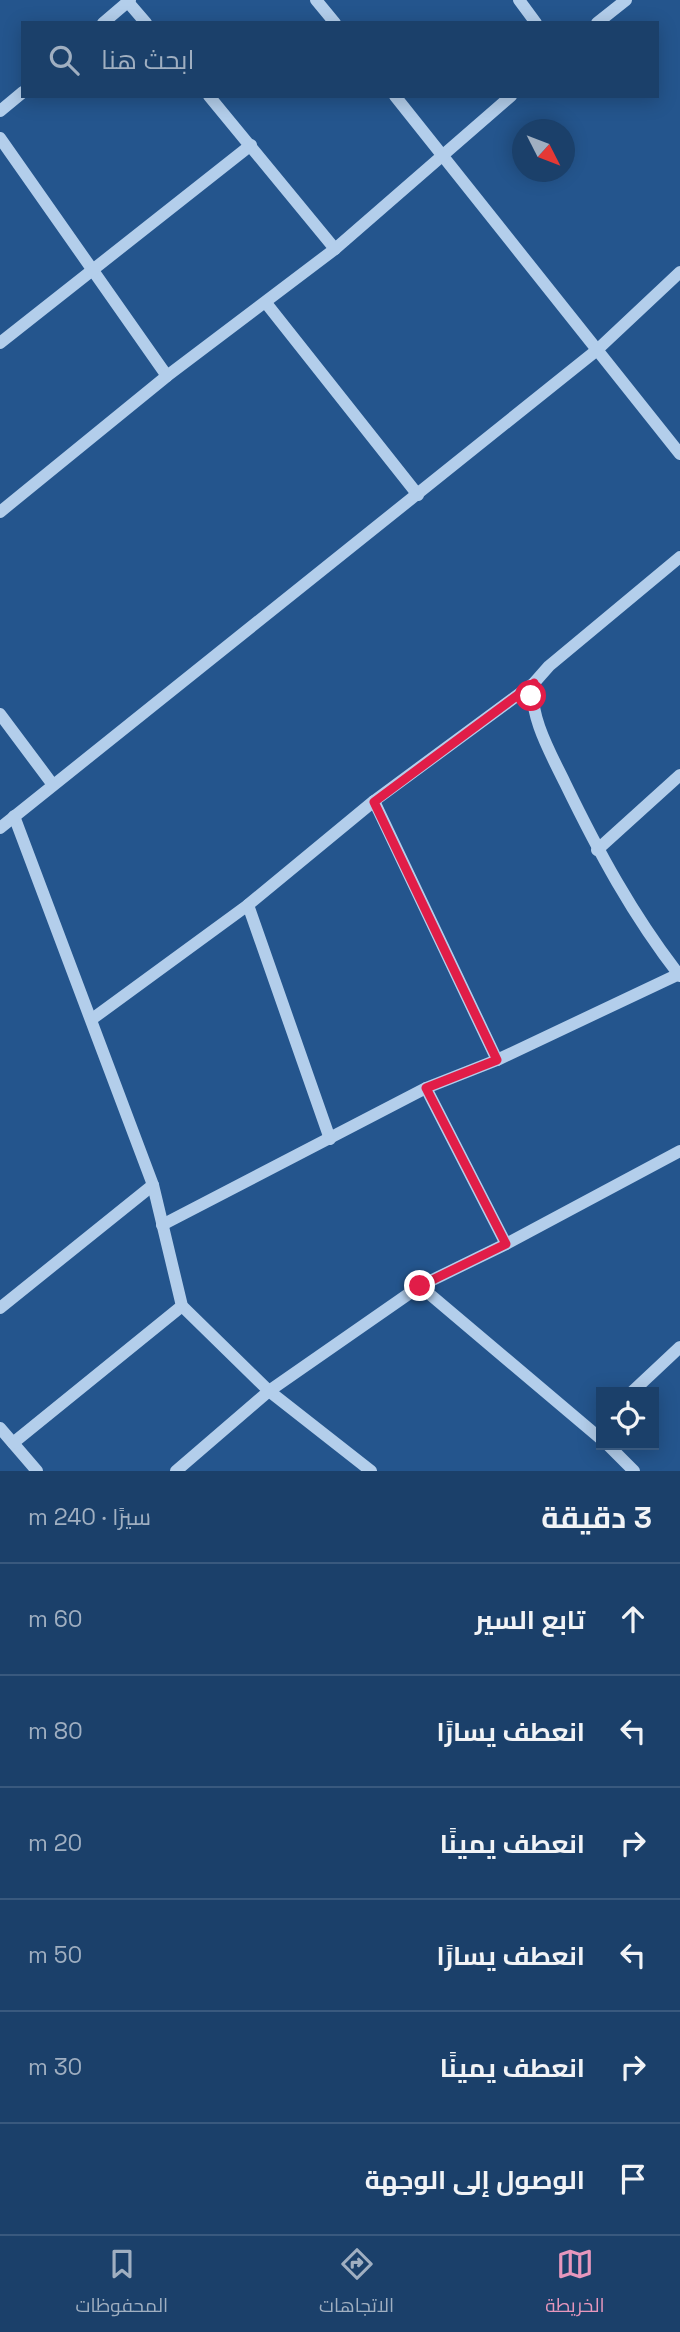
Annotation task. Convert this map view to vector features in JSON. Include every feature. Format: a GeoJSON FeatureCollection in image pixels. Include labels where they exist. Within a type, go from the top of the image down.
{"type":"FeatureCollection","features":[{"type":"Feature","properties":{"kind":"street"},"geometry":{"type":"LineString","coordinates":[[316,0],[333,21]]}},
{"type":"Feature","properties":{"kind":"street"},"geometry":{"type":"LineString","coordinates":[[519,0],[535,21]]}},
{"type":"Feature","properties":{"kind":"street"},"geometry":{"type":"LineString","coordinates":[[600,21],[626,0]]}},
{"type":"Feature","properties":{"kind":"street"},"geometry":{"type":"LineString","coordinates":[[105,21],[129,1],[144,21]]}},
{"type":"Feature","properties":{"kind":"street"},"geometry":{"type":"LineString","coordinates":[[0,111],[21,94]]}},
{"type":"Feature","properties":{"kind":"street"},"geometry":{"type":"LineString","coordinates":[[211,98],[335,249]]}},
{"type":"Feature","properties":{"kind":"street"},"geometry":{"type":"LineString","coordinates":[[397,98],[680,454]]}},
{"type":"Feature","properties":{"kind":"street"},"geometry":{"type":"LineString","coordinates":[[0,512],[167,376],[335,249],[509,98]]}},
{"type":"Feature","properties":{"kind":"street"},"geometry":{"type":"LineString","coordinates":[[0,138],[167,376]]}},
{"type":"Feature","properties":{"kind":"street"},"geometry":{"type":"LineString","coordinates":[[1,341],[251,145]]}},
{"type":"Feature","properties":{"kind":"street"},"geometry":{"type":"LineString","coordinates":[[0,828],[597,351],[680,272]]}},
{"type":"Feature","properties":{"kind":"street"},"geometry":{"type":"LineString","coordinates":[[265,303],[418,495]]}},
{"type":"Feature","properties":{"kind":"street"},"geometry":{"type":"LineString","coordinates":[[92,1019],[248,905],[374,802],[534,683],[550,666],[680,556]]}},
{"type":"Feature","properties":{"kind":"street"},"geometry":{"type":"LineString","coordinates":[[162,1225],[426,1088],[497,1060],[679,975],[645,927],[597,850],[557,767],[537,717],[531,696],[534,683]]}},
{"type":"Feature","properties":{"kind":"street"},"geometry":{"type":"LineString","coordinates":[[0,714],[52,785]]}},
{"type":"Feature","properties":{"kind":"street"},"geometry":{"type":"LineString","coordinates":[[597,850],[680,775]]}},
{"type":"Feature","properties":{"kind":"street"},"geometry":{"type":"LineString","coordinates":[[374,802],[497,1060]]}},
{"type":"Feature","properties":{"kind":"street"},"geometry":{"type":"LineString","coordinates":[[14,817],[153,1185],[182,1306],[269,1391],[370,1471]]}},
{"type":"Feature","properties":{"kind":"street"},"geometry":{"type":"LineString","coordinates":[[248,905],[330,1139]]}},
{"type":"Feature","properties":{"kind":"street"},"geometry":{"type":"LineString","coordinates":[[426,1088],[506,1244]]}},
{"type":"Feature","properties":{"kind":"street"},"geometry":{"type":"LineString","coordinates":[[176,1471],[269,1391],[420,1286],[680,1152]]}},
{"type":"Feature","properties":{"kind":"street"},"geometry":{"type":"LineString","coordinates":[[0,1308],[153,1185]]}},
{"type":"Feature","properties":{"kind":"street"},"geometry":{"type":"LineString","coordinates":[[420,1286],[596,1428]]}},
{"type":"Feature","properties":{"kind":"street"},"geometry":{"type":"LineString","coordinates":[[13,1443],[182,1306]]}},
{"type":"Feature","properties":{"kind":"street"},"geometry":{"type":"LineString","coordinates":[[637,1387],[680,1348]]}},
{"type":"Feature","properties":{"kind":"street"},"geometry":{"type":"LineString","coordinates":[[0,1428],[37,1471]]}},
{"type":"Feature","properties":{"kind":"street"},"geometry":{"type":"LineString","coordinates":[[613,1450],[634,1471]]}},
{"type":"Feature","properties":{"kind":"route"},"geometry":{"type":"LineString","coordinates":[[420,1286],[506,1244],[426,1088],[497,1060],[374,802],[534,683],[531,696]]}}]}
